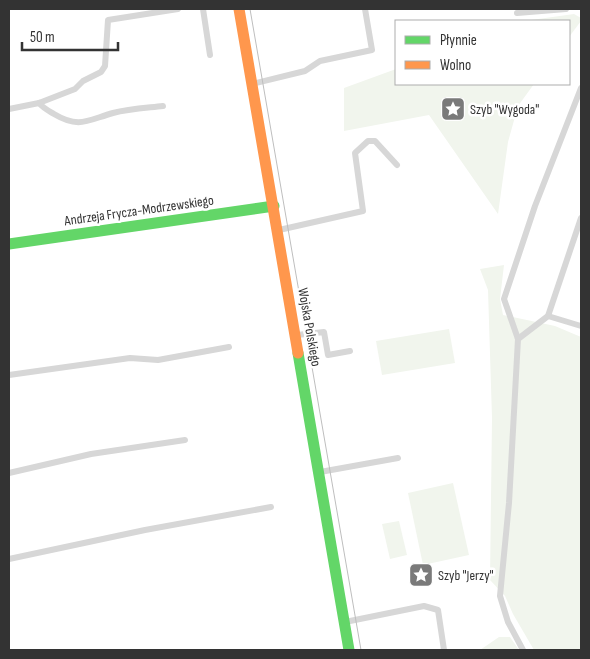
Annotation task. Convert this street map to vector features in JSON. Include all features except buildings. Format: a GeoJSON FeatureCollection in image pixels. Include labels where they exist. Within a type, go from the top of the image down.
{"type":"FeatureCollection","features":[{"type":"Feature","properties":{"kind":"main road","name":"Wojska Polskiego"},"geometry":{"type":"LineString","coordinates":[[239,9],[320,472],[349,650]]}},
{"type":"Feature","properties":{"kind":"main road","name":"Andrzeja Frycza-Modrzewskiego"},"geometry":{"type":"LineString","coordinates":[[9,244],[274,206]]}},
{"type":"Feature","properties":{"kind":"lane"},"geometry":{"type":"LineString","coordinates":[[9,109],[40,103],[75,89],[84,80],[101,72],[105,66],[108,20],[178,9]]}},
{"type":"Feature","properties":{"kind":"lane"},"geometry":{"type":"LineString","coordinates":[[203,9],[210,55]]}},
{"type":"Feature","properties":{"kind":"lane"},"geometry":{"type":"LineString","coordinates":[[252,84],[305,71],[320,61],[372,50],[365,9]]}},
{"type":"Feature","properties":{"kind":"lane"},"geometry":{"type":"LineString","coordinates":[[517,14],[566,9]]}},
{"type":"Feature","properties":{"kind":"lane"},"geometry":{"type":"LineString","coordinates":[[523,650],[508,622],[500,596],[509,503],[518,339],[504,299],[535,206],[581,88]]}},
{"type":"Feature","properties":{"kind":"lane"},"geometry":{"type":"LineString","coordinates":[[40,103],[43,107],[70,123],[163,106]]}},
{"type":"Feature","properties":{"kind":"lane"},"geometry":{"type":"LineString","coordinates":[[278,231],[364,211],[355,153],[368,141],[375,141],[397,165]]}},
{"type":"Feature","properties":{"kind":"lane"},"geometry":{"type":"LineString","coordinates":[[518,339],[548,316],[581,218]]}},
{"type":"Feature","properties":{"kind":"lane"},"geometry":{"type":"LineString","coordinates":[[548,316],[581,326]]}},
{"type":"Feature","properties":{"kind":"lane"},"geometry":{"type":"LineString","coordinates":[[296,336],[324,332],[328,355],[350,351]]}},
{"type":"Feature","properties":{"kind":"lane"},"geometry":{"type":"LineString","coordinates":[[9,374],[130,358],[158,360],[229,347]]}},
{"type":"Feature","properties":{"kind":"lane"},"geometry":{"type":"LineString","coordinates":[[9,473],[91,454],[185,440]]}},
{"type":"Feature","properties":{"kind":"lane"},"geometry":{"type":"LineString","coordinates":[[320,472],[398,458]]}},
{"type":"Feature","properties":{"kind":"lane"},"geometry":{"type":"LineString","coordinates":[[9,559],[145,530],[271,508]]}},
{"type":"Feature","properties":{"kind":"lane"},"geometry":{"type":"LineString","coordinates":[[344,622],[424,606],[438,610],[444,650]]}},
{"type":"Feature","properties":{"kind":"shaded area"},"geometry":{"type":"Polygon","coordinates":[[[574,14],[581,18],[581,21],[570,36],[570,20],[531,20],[574,14]]]}},
{"type":"Feature","properties":{"kind":"shaded area"},"geometry":{"type":"Polygon","coordinates":[[[395,69],[395,85],[533,85],[518,106],[508,142],[498,214],[429,115],[344,131],[344,88],[395,69]]]}},
{"type":"Feature","properties":{"kind":"shaded area"},"geometry":{"type":"Polygon","coordinates":[[[504,265],[500,299],[503,315],[555,326],[581,337],[581,650],[534,650],[505,596],[490,580],[492,418],[488,290],[480,269],[504,265]]]}},
{"type":"Feature","properties":{"kind":"shaded area"},"geometry":{"type":"Polygon","coordinates":[[[449,329],[455,363],[382,375],[376,341],[449,329]]]}},
{"type":"Feature","properties":{"kind":"shaded area"},"geometry":{"type":"Polygon","coordinates":[[[453,483],[469,555],[423,565],[408,493],[453,483]]]}},
{"type":"Feature","properties":{"kind":"shaded area"},"geometry":{"type":"Polygon","coordinates":[[[399,521],[407,555],[390,559],[382,524],[399,521]]]}},
{"type":"Feature","properties":{"kind":"shaded area"},"geometry":{"type":"Polygon","coordinates":[[[499,637],[510,637],[519,650],[480,650],[499,637]]]}},
{"type":"Feature","properties":{"kind":"tram line"},"geometry":{"type":"LineString","coordinates":[[250,9],[361,650]]}},
{"type":"Feature","properties":{"kind":"traffic: fast"},"geometry":{"type":"LineString","coordinates":[[9,244],[274,206]]}},
{"type":"Feature","properties":{"kind":"traffic: fast"},"geometry":{"type":"LineString","coordinates":[[298,353],[349,650]]}},
{"type":"Feature","properties":{"kind":"traffic: slow"},"geometry":{"type":"LineString","coordinates":[[239,9],[298,353]]}},
{"type":"Feature","properties":{"kind":"place","name":"Szyb \"Wygoda\""},"geometry":{"type":"Point","coordinates":[453,109]}},
{"type":"Feature","properties":{"kind":"place","name":"Szyb \"Jerzy\""},"geometry":{"type":"Point","coordinates":[421,575]}}]}
